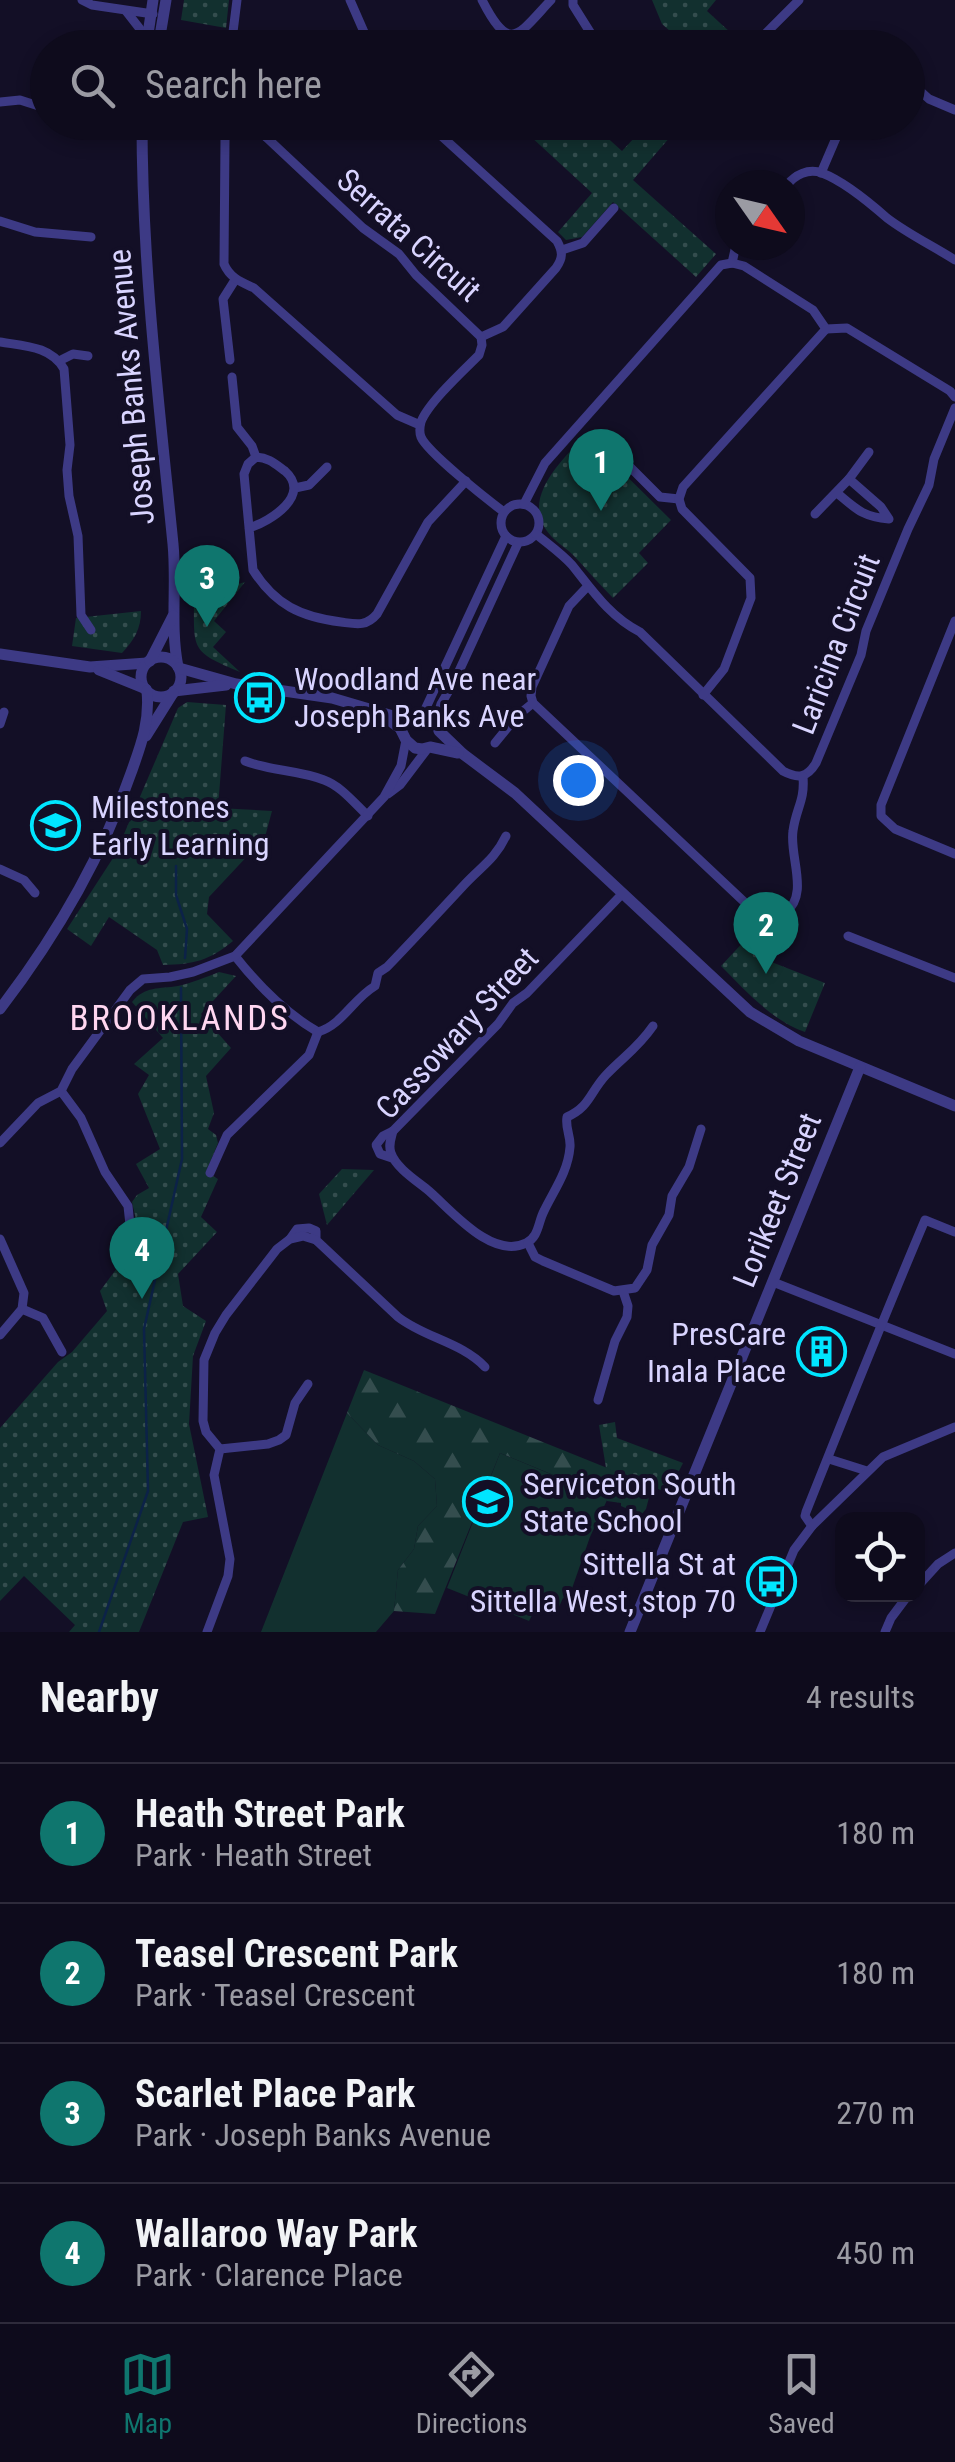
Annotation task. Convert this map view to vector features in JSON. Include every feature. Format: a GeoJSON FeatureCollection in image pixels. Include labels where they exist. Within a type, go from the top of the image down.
{"type":"FeatureCollection","features":[{"type":"Feature","properties":{"kind":"street"},"geometry":{"type":"LineString","coordinates":[[82,0],[126,11],[166,4],[161,30]]}},
{"type":"Feature","properties":{"kind":"street"},"geometry":{"type":"LineString","coordinates":[[233,30],[236,0]]}},
{"type":"Feature","properties":{"kind":"street"},"geometry":{"type":"LineString","coordinates":[[350,0],[363,30]]}},
{"type":"Feature","properties":{"kind":"street"},"geometry":{"type":"LineString","coordinates":[[482,0],[501,30]]}},
{"type":"Feature","properties":{"kind":"street"},"geometry":{"type":"LineString","coordinates":[[522,30],[551,0]]}},
{"type":"Feature","properties":{"kind":"street"},"geometry":{"type":"LineString","coordinates":[[572,0],[589,30]]}},
{"type":"Feature","properties":{"kind":"street"},"geometry":{"type":"LineString","coordinates":[[768,30],[799,0]]}},
{"type":"Feature","properties":{"kind":"street"},"geometry":{"type":"LineString","coordinates":[[146,30],[149,4]]}},
{"type":"Feature","properties":{"kind":"street"},"geometry":{"type":"LineString","coordinates":[[126,11],[140,30]]}},
{"type":"Feature","properties":{"kind":"street"},"geometry":{"type":"LineString","coordinates":[[925,95],[955,110]]}},
{"type":"Feature","properties":{"kind":"street"},"geometry":{"type":"LineString","coordinates":[[0,102],[30,103]]}},
{"type":"Feature","properties":{"kind":"street","name":"Joseph Banks Avenue"},"geometry":{"type":"LineString","coordinates":[[145,140],[147,288],[176,572],[174,647],[178,667]]}},
{"type":"Feature","properties":{"kind":"street","name":"Serrata Circuit"},"geometry":{"type":"LineString","coordinates":[[225,140],[224,264],[235,280],[223,299],[230,360]]}},
{"type":"Feature","properties":{"kind":"street","name":"Serrata Circuit"},"geometry":{"type":"LineString","coordinates":[[269,140],[363,228],[399,254],[481,337],[479,354],[426,413],[420,425]]}},
{"type":"Feature","properties":{"kind":"street"},"geometry":{"type":"LineString","coordinates":[[446,140],[557,241],[562,250],[562,260],[556,268],[503,327],[481,337]]}},
{"type":"Feature","properties":{"kind":"street"},"geometry":{"type":"LineString","coordinates":[[821,173],[835,140]]}},
{"type":"Feature","properties":{"kind":"street"},"geometry":{"type":"LineString","coordinates":[[805,172],[821,173],[955,260]]}},
{"type":"Feature","properties":{"kind":"street"},"geometry":{"type":"LineString","coordinates":[[562,250],[583,243],[614,208]]}},
{"type":"Feature","properties":{"kind":"street"},"geometry":{"type":"LineString","coordinates":[[0,222],[35,232],[91,236]]}},
{"type":"Feature","properties":{"kind":"street"},"geometry":{"type":"LineString","coordinates":[[524,504],[545,463],[721,266],[744,266],[813,310],[826,328]]}},
{"type":"Feature","properties":{"kind":"street"},"geometry":{"type":"LineString","coordinates":[[235,280],[254,288],[398,415],[420,425],[425,444],[504,512]]}},
{"type":"Feature","properties":{"kind":"street"},"geometry":{"type":"LineString","coordinates":[[703,695],[724,669],[752,586],[750,578],[682,508],[679,499],[683,487],[826,328],[846,328],[955,397]]}},
{"type":"Feature","properties":{"kind":"street"},"geometry":{"type":"LineString","coordinates":[[0,342],[49,352],[64,370],[70,445],[67,470],[78,536],[81,615],[91,630]]}},
{"type":"Feature","properties":{"kind":"street"},"geometry":{"type":"LineString","coordinates":[[59,360],[73,354],[88,356]]}},
{"type":"Feature","properties":{"kind":"street"},"geometry":{"type":"LineString","coordinates":[[232,377],[237,427],[256,457]]}},
{"type":"Feature","properties":{"kind":"street","name":"Laricina Circuit"},"geometry":{"type":"LineString","coordinates":[[536,534],[570,563],[625,625],[640,632],[783,771],[803,777],[816,763],[861,655],[866,631],[930,485],[934,460],[955,408]]}},
{"type":"Feature","properties":{"kind":"street"},"geometry":{"type":"LineString","coordinates":[[815,514],[870,452]]}},
{"type":"Feature","properties":{"kind":"street"},"geometry":{"type":"LineString","coordinates":[[249,528],[276,516],[292,498],[295,488],[292,477],[269,458],[256,457],[244,474],[249,528],[253,570],[288,607],[312,619],[362,625],[377,614],[428,522],[466,482]]}},
{"type":"Feature","properties":{"kind":"street"},"geometry":{"type":"LineString","coordinates":[[623,460],[660,497],[679,499]]}},
{"type":"Feature","properties":{"kind":"street"},"geometry":{"type":"LineString","coordinates":[[295,488],[310,485],[327,466]]}},
{"type":"Feature","properties":{"kind":"street"},"geometry":{"type":"LineString","coordinates":[[849,478],[889,518],[908,529]]}},
{"type":"Feature","properties":{"kind":"street"},"geometry":{"type":"LineString","coordinates":[[836,492],[859,512],[872,518],[889,518]]}},
{"type":"Feature","properties":{"kind":"street"},"geometry":{"type":"LineString","coordinates":[[524,504],[534,510],[538,516],[536,534],[528,541],[518,542],[506,536],[500,525],[504,512],[524,504]]}},
{"type":"Feature","properties":{"kind":"street"},"geometry":{"type":"LineString","coordinates":[[0,1143],[38,1103],[61,1091],[130,990],[143,979],[194,972],[235,956],[384,797],[401,766],[405,724],[417,715],[506,536]]}},
{"type":"Feature","properties":{"kind":"street"},"geometry":{"type":"LineString","coordinates":[[384,797],[400,785],[436,740],[441,704],[518,542]]}},
{"type":"Feature","properties":{"kind":"street"},"geometry":{"type":"LineString","coordinates":[[587,586],[569,606],[532,687],[533,703],[764,917],[788,912],[798,891],[792,835],[804,794],[803,777]]}},
{"type":"Feature","properties":{"kind":"street","name":"Joseph Banks Avenue"},"geometry":{"type":"LineString","coordinates":[[149,662],[174,612]]}},
{"type":"Feature","properties":{"kind":"street"},"geometry":{"type":"LineString","coordinates":[[955,621],[881,805],[881,816],[895,829],[955,854]]}},
{"type":"Feature","properties":{"kind":"street"},"geometry":{"type":"LineString","coordinates":[[0,654],[90,667],[166,658],[178,667],[236,684],[332,698],[394,716],[417,715],[437,726],[462,754],[515,793],[750,1012],[799,1041],[955,1106]]}},
{"type":"Feature","properties":{"kind":"street"},"geometry":{"type":"LineString","coordinates":[[0,1009],[85,882],[120,806],[149,712],[142,676],[149,662]]}},
{"type":"Feature","properties":{"kind":"street"},"geometry":{"type":"LineString","coordinates":[[90,667],[160,696],[236,684]]}},
{"type":"Feature","properties":{"kind":"street"},"geometry":{"type":"LineString","coordinates":[[142,741],[180,680],[178,667]]}},
{"type":"Feature","properties":{"kind":"street"},"geometry":{"type":"LineString","coordinates":[[495,744],[533,703]]}},
{"type":"Feature","properties":{"kind":"street"},"geometry":{"type":"LineString","coordinates":[[366,708],[400,728],[415,748],[462,754]]}},
{"type":"Feature","properties":{"kind":"street"},"geometry":{"type":"LineString","coordinates":[[0,724],[4,712]]}},
{"type":"Feature","properties":{"kind":"street"},"geometry":{"type":"LineString","coordinates":[[244,761],[323,780],[368,816]]}},
{"type":"Feature","properties":{"kind":"street"},"geometry":{"type":"LineString","coordinates":[[235,956],[302,1022],[318,1032],[324,1031],[375,986],[378,973],[486,866],[506,836]]}},
{"type":"Feature","properties":{"kind":"street"},"geometry":{"type":"LineString","coordinates":[[0,870],[24,880],[35,893]]}},
{"type":"Feature","properties":{"kind":"street","name":"Cassowary Street"},"geometry":{"type":"LineString","coordinates":[[528,1243],[500,1244],[460,1222],[392,1158],[389,1145],[394,1131],[498,1024],[512,1003],[527,993],[623,892]]}},
{"type":"Feature","properties":{"kind":"street"},"geometry":{"type":"LineString","coordinates":[[776,951],[780,940],[778,917]]}},
{"type":"Feature","properties":{"kind":"street"},"geometry":{"type":"LineString","coordinates":[[848,936],[955,978]]}},
{"type":"Feature","properties":{"kind":"street"},"geometry":{"type":"LineString","coordinates":[[653,1026],[640,1045],[608,1072],[580,1111],[567,1118],[565,1130],[571,1141],[564,1174],[542,1213],[536,1236],[528,1243],[536,1258],[614,1291],[635,1288],[647,1270],[652,1244],[688,1168],[701,1128]]}},
{"type":"Feature","properties":{"kind":"street"},"geometry":{"type":"LineString","coordinates":[[210,1173],[227,1135],[310,1055],[318,1032]]}},
{"type":"Feature","properties":{"kind":"street","name":"Lorikeet Street"},"geometry":{"type":"LineString","coordinates":[[630,1632],[860,1067]]}},
{"type":"Feature","properties":{"kind":"street"},"geometry":{"type":"LineString","coordinates":[[61,1091],[81,1118],[105,1172],[128,1206],[130,1225]]}},
{"type":"Feature","properties":{"kind":"street"},"geometry":{"type":"LineString","coordinates":[[215,1126],[227,1135]]}},
{"type":"Feature","properties":{"kind":"street"},"geometry":{"type":"LineString","coordinates":[[812,1526],[805,1516],[922,1216],[955,1232]]}},
{"type":"Feature","properties":{"kind":"street"},"geometry":{"type":"LineString","coordinates":[[220,1449],[203,1422],[204,1360],[226,1315],[277,1249],[290,1239],[302,1236],[316,1240],[412,1328],[471,1352],[485,1367]]}},
{"type":"Feature","properties":{"kind":"street"},"geometry":{"type":"LineString","coordinates":[[0,1239],[24,1293],[22,1308],[0,1335]]}},
{"type":"Feature","properties":{"kind":"street"},"geometry":{"type":"LineString","coordinates":[[774,1282],[955,1354]]}},
{"type":"Feature","properties":{"kind":"street"},"geometry":{"type":"LineString","coordinates":[[598,1400],[615,1342],[627,1318],[624,1291]]}},
{"type":"Feature","properties":{"kind":"street"},"geometry":{"type":"LineString","coordinates":[[22,1308],[43,1318],[62,1352]]}},
{"type":"Feature","properties":{"kind":"street"},"geometry":{"type":"LineString","coordinates":[[220,1449],[278,1440],[286,1434],[295,1403],[308,1384]]}},
{"type":"Feature","properties":{"kind":"street"},"geometry":{"type":"LineString","coordinates":[[760,1632],[794,1550],[812,1526],[883,1457],[955,1427]]}},
{"type":"Feature","properties":{"kind":"street"},"geometry":{"type":"LineString","coordinates":[[207,1632],[230,1560],[214,1475],[220,1449]]}},
{"type":"Feature","properties":{"kind":"street"},"geometry":{"type":"LineString","coordinates":[[829,1458],[867,1471]]}},
{"type":"Feature","properties":{"kind":"street"},"geometry":{"type":"LineString","coordinates":[[925,1578],[955,1553]]}},
{"type":"Feature","properties":{"kind":"street"},"geometry":{"type":"LineString","coordinates":[[886,1632],[903,1602]]}},
{"type":"Feature","properties":{"kind":"green space"},"geometry":{"type":"Polygon","coordinates":[[[184,0],[229,0],[226,28],[181,20],[184,0]]]}},
{"type":"Feature","properties":{"kind":"green space"},"geometry":{"type":"Polygon","coordinates":[[[652,0],[716,0],[707,11],[728,30],[669,30],[652,0]]]}},
{"type":"Feature","properties":{"kind":"green space"},"geometry":{"type":"Polygon","coordinates":[[[534,140],[610,140],[622,151],[632,140],[668,140],[633,180],[715,255],[696,277],[613,202],[582,237],[566,240],[558,232],[592,193],[534,140]]]}},
{"type":"Feature","properties":{"kind":"green space"},"geometry":{"type":"Polygon","coordinates":[[[585,435],[671,520],[639,553],[648,563],[613,598],[551,536],[539,509],[541,495],[555,469],[585,435]]]}},
{"type":"Feature","properties":{"kind":"green space"},"geometry":{"type":"Polygon","coordinates":[[[245,582],[214,621],[226,632],[213,647],[240,672],[212,659],[198,646],[194,597],[245,582]]]}},
{"type":"Feature","properties":{"kind":"green space"},"geometry":{"type":"Polygon","coordinates":[[[141,611],[136,634],[122,653],[72,646],[76,618],[141,611]]]}},
{"type":"Feature","properties":{"kind":"green space"},"geometry":{"type":"Polygon","coordinates":[[[187,702],[226,705],[218,808],[272,811],[265,837],[209,897],[207,914],[233,941],[201,960],[163,965],[157,950],[109,917],[91,946],[67,929],[115,855],[178,708],[187,702]]]}},
{"type":"Feature","properties":{"kind":"green space"},"geometry":{"type":"Polygon","coordinates":[[[761,923],[778,926],[769,961],[825,983],[805,1032],[770,1013],[721,966],[761,923]]]}},
{"type":"Feature","properties":{"kind":"green space"},"geometry":{"type":"Polygon","coordinates":[[[219,972],[236,976],[201,1014],[231,1048],[206,1076],[214,1113],[208,1129],[216,1135],[218,1143],[206,1172],[218,1179],[201,1217],[217,1232],[178,1274],[183,1306],[206,1321],[193,1356],[189,1424],[208,1517],[183,1522],[139,1632],[69,1632],[75,1625],[24,1576],[0,1601],[0,1428],[107,1311],[100,1291],[126,1256],[124,1243],[140,1237],[132,1202],[149,1188],[136,1164],[160,1149],[138,1094],[149,1075],[134,1064],[163,1038],[132,1002],[147,991],[183,985],[219,972]]]}},
{"type":"Feature","properties":{"kind":"green space"},"geometry":{"type":"Polygon","coordinates":[[[342,1169],[374,1170],[327,1225],[319,1194],[342,1169]]]}},
{"type":"Feature","properties":{"kind":"green space"},"geometry":{"type":"Polygon","coordinates":[[[364,1370],[652,1486],[646,1509],[641,1515],[500,1453],[435,1614],[394,1611],[398,1570],[414,1549],[418,1526],[437,1506],[435,1479],[414,1461],[378,1445],[347,1413],[364,1370]]]}},
{"type":"Feature","properties":{"kind":"green space"},"geometry":{"type":"Polygon","coordinates":[[[347,1413],[378,1445],[414,1461],[435,1479],[437,1506],[418,1526],[414,1549],[398,1570],[394,1611],[376,1632],[261,1632],[347,1413]]]}},
{"type":"Feature","properties":{"kind":"green space"},"geometry":{"type":"Polygon","coordinates":[[[615,1422],[617,1438],[683,1463],[668,1493],[606,1468],[599,1425],[615,1422]]]}},
{"type":"Feature","properties":{"kind":"green space"},"geometry":{"type":"Polygon","coordinates":[[[500,1453],[608,1498],[568,1600],[563,1598],[558,1609],[539,1602],[529,1621],[447,1588],[500,1453]]]}},
{"type":"Feature","properties":{"kind":"waterway"},"geometry":{"type":"LineString","coordinates":[[176,866],[176,895],[187,929],[185,958]]}},
{"type":"Feature","properties":{"kind":"waterway"},"geometry":{"type":"LineString","coordinates":[[99,1632],[148,1491],[144,1329],[182,1159],[181,988]]}},
{"type":"Feature","properties":{"kind":"place","name":"Heath Street Park"},"geometry":{"type":"Point","coordinates":[601,511]}},
{"type":"Feature","properties":{"kind":"place","name":"Scarlet Place Park"},"geometry":{"type":"Point","coordinates":[207,627]}},
{"type":"Feature","properties":{"kind":"place","name":"Woodland Ave near Joseph Banks Ave"},"geometry":{"type":"Point","coordinates":[259,697]}},
{"type":"Feature","properties":{"kind":"place","name":"Milestones Early Learning"},"geometry":{"type":"Point","coordinates":[56,825]}},
{"type":"Feature","properties":{"kind":"place","name":"Teasel Crescent Park"},"geometry":{"type":"Point","coordinates":[766,974]}},
{"type":"Feature","properties":{"kind":"place","name":"Wallaroo Way Park"},"geometry":{"type":"Point","coordinates":[142,1299]}},
{"type":"Feature","properties":{"kind":"place","name":"PresCare Inala Place"},"geometry":{"type":"Point","coordinates":[821,1352]}},
{"type":"Feature","properties":{"kind":"place","name":"Serviceton South State School"},"geometry":{"type":"Point","coordinates":[488,1502]}},
{"type":"Feature","properties":{"kind":"place","name":"Sittella St at Sittella West, stop 70"},"geometry":{"type":"Point","coordinates":[771,1582]}},
{"type":"Feature","properties":{"kind":"district","name":"BROOKLANDS"},"geometry":{"type":"Point","coordinates":[180,1018]}}]}
